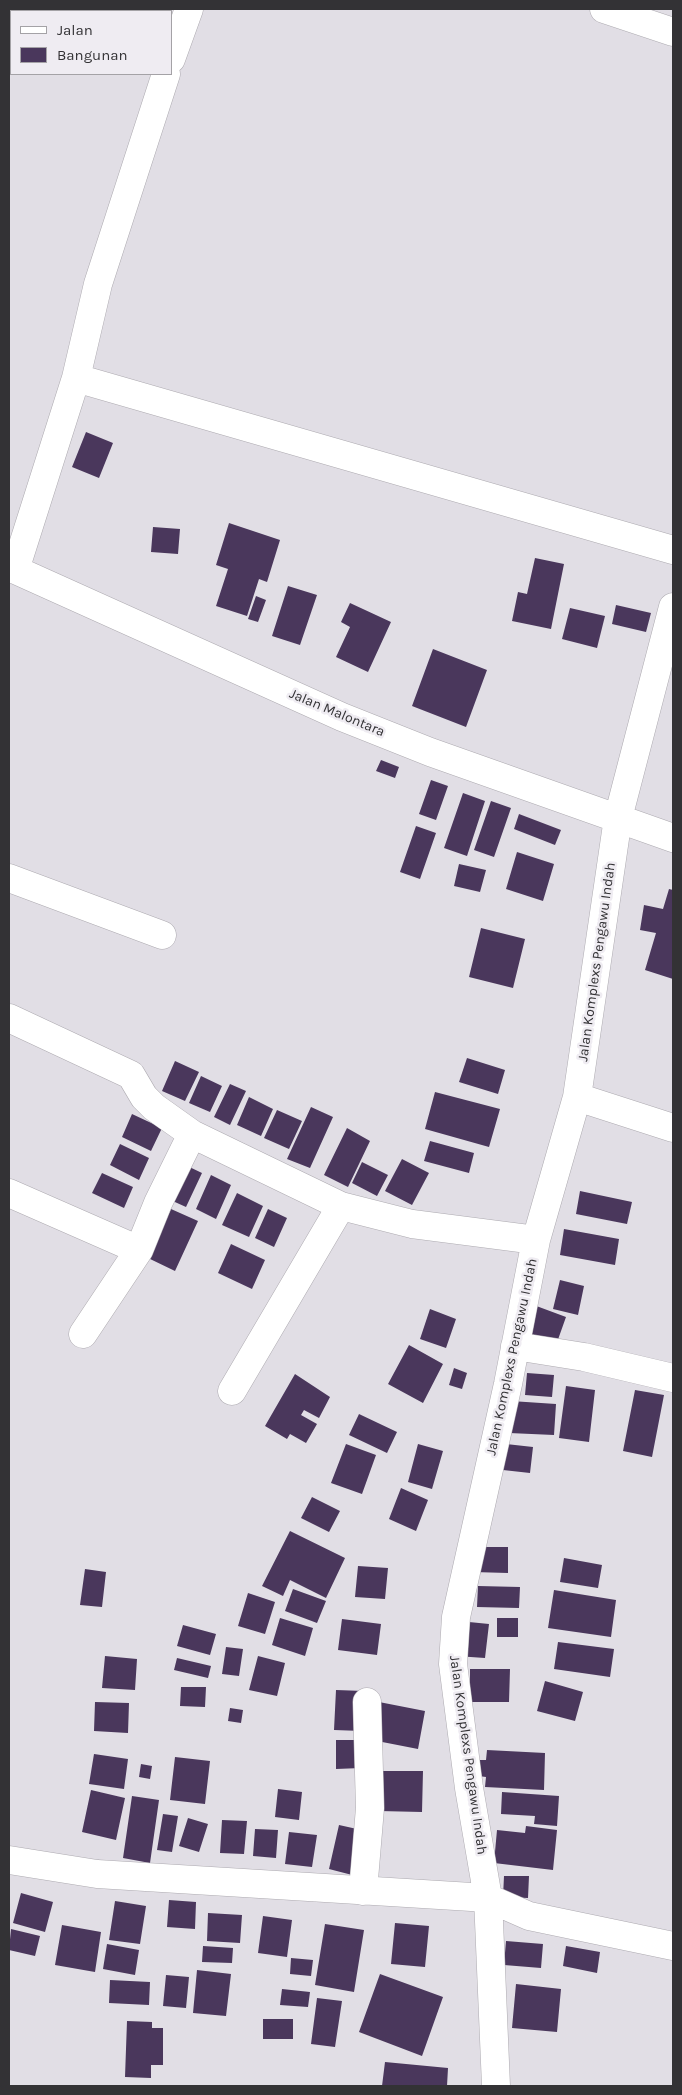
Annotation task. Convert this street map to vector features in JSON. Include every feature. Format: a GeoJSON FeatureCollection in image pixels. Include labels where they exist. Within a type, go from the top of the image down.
{"type":"FeatureCollection","features":[{"type":"Feature","properties":{"kind":"street"},"geometry":{"type":"LineString","coordinates":[[172,56],[189,9]]}},
{"type":"Feature","properties":{"kind":"street"},"geometry":{"type":"LineString","coordinates":[[604,9],[673,32]]}},
{"type":"Feature","properties":{"kind":"street"},"geometry":{"type":"LineString","coordinates":[[12,568],[76,378],[98,284],[166,75]]}},
{"type":"Feature","properties":{"kind":"street"},"geometry":{"type":"LineString","coordinates":[[76,378],[673,550]]}},
{"type":"Feature","properties":{"kind":"street","name":"Jalan Malontara"},"geometry":{"type":"LineString","coordinates":[[12,568],[351,720],[430,752],[673,838]]}},
{"type":"Feature","properties":{"kind":"street","name":"Jalan Komplexs Pengawu Indah"},"geometry":{"type":"LineString","coordinates":[[496,2086],[488,1898],[469,1788],[454,1664],[456,1617],[536,1240],[577,1097],[618,818],[673,607]]}},
{"type":"Feature","properties":{"kind":"street"},"geometry":{"type":"LineString","coordinates":[[9,878],[162,935]]}},
{"type":"Feature","properties":{"kind":"street"},"geometry":{"type":"LineString","coordinates":[[9,1018],[131,1075],[144,1097],[154,1107],[192,1134],[341,1206],[412,1224],[536,1240]]}},
{"type":"Feature","properties":{"kind":"street"},"geometry":{"type":"LineString","coordinates":[[577,1097],[673,1128]]}},
{"type":"Feature","properties":{"kind":"street"},"geometry":{"type":"LineString","coordinates":[[83,1334],[140,1250],[158,1202],[192,1134]]}},
{"type":"Feature","properties":{"kind":"street"},"geometry":{"type":"LineString","coordinates":[[9,1193],[140,1250]]}},
{"type":"Feature","properties":{"kind":"street"},"geometry":{"type":"LineString","coordinates":[[232,1391],[341,1206]]}},
{"type":"Feature","properties":{"kind":"street"},"geometry":{"type":"LineString","coordinates":[[515,1346],[584,1357],[673,1378]]}},
{"type":"Feature","properties":{"kind":"street"},"geometry":{"type":"LineString","coordinates":[[363,1891],[370,1808],[367,1702]]}},
{"type":"Feature","properties":{"kind":"street"},"geometry":{"type":"LineString","coordinates":[[9,1860],[97,1874],[488,1898],[529,1916],[673,1946]]}},
{"type":"Feature","properties":{"kind":"building"},"geometry":{"type":"Polygon","coordinates":[[[86,432],[113,443],[99,478],[72,467],[86,432]]]}},
{"type":"Feature","properties":{"kind":"building"},"geometry":{"type":"Polygon","coordinates":[[[229,523],[280,540],[267,582],[259,579],[247,616],[216,606],[228,569],[216,565],[229,523]]]}},
{"type":"Feature","properties":{"kind":"building"},"geometry":{"type":"Polygon","coordinates":[[[153,527],[180,529],[178,554],[151,552],[153,527]]]}},
{"type":"Feature","properties":{"kind":"building"},"geometry":{"type":"Polygon","coordinates":[[[535,558],[564,564],[551,629],[512,621],[518,592],[527,594],[535,558]]]}},
{"type":"Feature","properties":{"kind":"building"},"geometry":{"type":"Polygon","coordinates":[[[288,586],[317,595],[300,645],[272,636],[288,586]]]}},
{"type":"Feature","properties":{"kind":"building"},"geometry":{"type":"Polygon","coordinates":[[[256,596],[266,600],[258,622],[248,619],[256,596]]]}},
{"type":"Feature","properties":{"kind":"building"},"geometry":{"type":"Polygon","coordinates":[[[350,603],[391,622],[368,672],[336,657],[350,627],[341,622],[350,603]]]}},
{"type":"Feature","properties":{"kind":"building"},"geometry":{"type":"Polygon","coordinates":[[[616,605],[651,613],[646,632],[612,624],[616,605]]]}},
{"type":"Feature","properties":{"kind":"building"},"geometry":{"type":"Polygon","coordinates":[[[570,608],[605,616],[597,648],[562,639],[570,608]]]}},
{"type":"Feature","properties":{"kind":"building"},"geometry":{"type":"Polygon","coordinates":[[[433,649],[487,670],[466,727],[412,706],[433,649]]]}},
{"type":"Feature","properties":{"kind":"building"},"geometry":{"type":"Polygon","coordinates":[[[381,760],[399,767],[395,778],[376,771],[381,760]]]}},
{"type":"Feature","properties":{"kind":"building"},"geometry":{"type":"Polygon","coordinates":[[[431,780],[448,786],[436,820],[419,814],[431,780]]]}},
{"type":"Feature","properties":{"kind":"building"},"geometry":{"type":"Polygon","coordinates":[[[463,793],[485,801],[467,856],[444,848],[463,793]]]}},
{"type":"Feature","properties":{"kind":"building"},"geometry":{"type":"Polygon","coordinates":[[[491,801],[511,808],[494,857],[474,850],[491,801]]]}},
{"type":"Feature","properties":{"kind":"building"},"geometry":{"type":"Polygon","coordinates":[[[519,814],[561,830],[555,845],[514,829],[519,814]]]}},
{"type":"Feature","properties":{"kind":"building"},"geometry":{"type":"Polygon","coordinates":[[[416,826],[436,833],[420,879],[400,872],[416,826]]]}},
{"type":"Feature","properties":{"kind":"building"},"geometry":{"type":"Polygon","coordinates":[[[517,852],[554,864],[543,901],[506,889],[517,852]]]}},
{"type":"Feature","properties":{"kind":"building"},"geometry":{"type":"Polygon","coordinates":[[[459,864],[486,870],[480,892],[454,886],[459,864]]]}},
{"type":"Feature","properties":{"kind":"building"},"geometry":{"type":"Polygon","coordinates":[[[669,889],[673,890],[673,979],[645,970],[656,933],[640,930],[644,905],[663,909],[669,889]]]}},
{"type":"Feature","properties":{"kind":"building"},"geometry":{"type":"Polygon","coordinates":[[[481,928],[525,939],[513,988],[469,977],[481,928]]]}},
{"type":"Feature","properties":{"kind":"building"},"geometry":{"type":"Polygon","coordinates":[[[467,1058],[505,1070],[498,1094],[459,1082],[467,1058]]]}},
{"type":"Feature","properties":{"kind":"building"},"geometry":{"type":"Polygon","coordinates":[[[175,1061],[199,1072],[185,1101],[162,1091],[175,1061]]]}},
{"type":"Feature","properties":{"kind":"building"},"geometry":{"type":"Polygon","coordinates":[[[201,1076],[222,1086],[210,1112],[189,1103],[201,1076]]]}},
{"type":"Feature","properties":{"kind":"building"},"geometry":{"type":"Polygon","coordinates":[[[230,1084],[246,1091],[230,1125],[214,1117],[230,1084]]]}},
{"type":"Feature","properties":{"kind":"building"},"geometry":{"type":"Polygon","coordinates":[[[435,1092],[500,1109],[489,1147],[425,1129],[435,1092]]]}},
{"type":"Feature","properties":{"kind":"building"},"geometry":{"type":"Polygon","coordinates":[[[249,1097],[273,1109],[261,1136],[237,1125],[249,1097]]]}},
{"type":"Feature","properties":{"kind":"building"},"geometry":{"type":"Polygon","coordinates":[[[311,1107],[333,1117],[310,1168],[287,1159],[311,1107]]]}},
{"type":"Feature","properties":{"kind":"building"},"geometry":{"type":"Polygon","coordinates":[[[277,1110],[302,1121],[289,1149],[264,1138],[277,1110]]]}},
{"type":"Feature","properties":{"kind":"building"},"geometry":{"type":"Polygon","coordinates":[[[132,1114],[162,1128],[151,1151],[122,1137],[132,1114]]]}},
{"type":"Feature","properties":{"kind":"building"},"geometry":{"type":"Polygon","coordinates":[[[347,1128],[370,1141],[348,1187],[324,1175],[347,1128]]]}},
{"type":"Feature","properties":{"kind":"building"},"geometry":{"type":"Polygon","coordinates":[[[430,1141],[474,1153],[469,1173],[424,1161],[430,1141]]]}},
{"type":"Feature","properties":{"kind":"building"},"geometry":{"type":"Polygon","coordinates":[[[120,1144],[149,1158],[139,1180],[110,1165],[120,1144]]]}},
{"type":"Feature","properties":{"kind":"building"},"geometry":{"type":"Polygon","coordinates":[[[402,1159],[429,1173],[412,1205],[385,1191],[402,1159]]]}},
{"type":"Feature","properties":{"kind":"building"},"geometry":{"type":"Polygon","coordinates":[[[362,1162],[388,1175],[377,1196],[352,1183],[362,1162]]]}},
{"type":"Feature","properties":{"kind":"building"},"geometry":{"type":"Polygon","coordinates":[[[181,1163],[202,1173],[186,1207],[166,1198],[181,1163]]]}},
{"type":"Feature","properties":{"kind":"building"},"geometry":{"type":"Polygon","coordinates":[[[102,1173],[133,1187],[124,1208],[92,1193],[102,1173]]]}},
{"type":"Feature","properties":{"kind":"building"},"geometry":{"type":"Polygon","coordinates":[[[211,1175],[231,1185],[216,1219],[196,1209],[211,1175]]]}},
{"type":"Feature","properties":{"kind":"building"},"geometry":{"type":"Polygon","coordinates":[[[580,1191],[632,1202],[627,1224],[576,1214],[580,1191]]]}},
{"type":"Feature","properties":{"kind":"building"},"geometry":{"type":"Polygon","coordinates":[[[237,1193],[263,1206],[249,1237],[222,1225],[237,1193]]]}},
{"type":"Feature","properties":{"kind":"building"},"geometry":{"type":"Polygon","coordinates":[[[171,1209],[198,1221],[175,1271],[148,1258],[171,1209]]]}},
{"type":"Feature","properties":{"kind":"building"},"geometry":{"type":"Polygon","coordinates":[[[268,1209],[287,1218],[274,1247],[255,1238],[268,1209]]]}},
{"type":"Feature","properties":{"kind":"building"},"geometry":{"type":"Polygon","coordinates":[[[564,1229],[619,1239],[615,1265],[560,1255],[564,1229]]]}},
{"type":"Feature","properties":{"kind":"building"},"geometry":{"type":"Polygon","coordinates":[[[231,1244],[265,1260],[252,1289],[218,1273],[231,1244]]]}},
{"type":"Feature","properties":{"kind":"building"},"geometry":{"type":"Polygon","coordinates":[[[560,1280],[584,1286],[578,1315],[553,1309],[560,1280]]]}},
{"type":"Feature","properties":{"kind":"building"},"geometry":{"type":"Polygon","coordinates":[[[531,1304],[566,1317],[555,1348],[519,1335],[531,1304]]]}},
{"type":"Feature","properties":{"kind":"building"},"geometry":{"type":"Polygon","coordinates":[[[430,1309],[456,1319],[446,1348],[420,1339],[430,1309]]]}},
{"type":"Feature","properties":{"kind":"building"},"geometry":{"type":"Polygon","coordinates":[[[409,1345],[443,1364],[423,1403],[388,1384],[409,1345]]]}},
{"type":"Feature","properties":{"kind":"building"},"geometry":{"type":"Polygon","coordinates":[[[454,1368],[467,1373],[462,1389],[449,1385],[454,1368]]]}},
{"type":"Feature","properties":{"kind":"building"},"geometry":{"type":"Polygon","coordinates":[[[527,1373],[554,1375],[552,1397],[525,1395],[527,1373]]]}},
{"type":"Feature","properties":{"kind":"building"},"geometry":{"type":"Polygon","coordinates":[[[295,1374],[330,1397],[319,1418],[304,1410],[301,1415],[317,1424],[306,1443],[290,1434],[287,1439],[265,1426],[295,1374]]]}},
{"type":"Feature","properties":{"kind":"building"},"geometry":{"type":"Polygon","coordinates":[[[566,1386],[595,1390],[589,1442],[559,1438],[566,1386]]]}},
{"type":"Feature","properties":{"kind":"building"},"geometry":{"type":"Polygon","coordinates":[[[635,1390],[664,1395],[652,1457],[623,1451],[635,1390]]]}},
{"type":"Feature","properties":{"kind":"building"},"geometry":{"type":"Polygon","coordinates":[[[511,1401],[556,1404],[554,1435],[509,1433],[511,1401]]]}},
{"type":"Feature","properties":{"kind":"building"},"geometry":{"type":"Polygon","coordinates":[[[359,1414],[397,1432],[387,1453],[349,1435],[359,1414]]]}},
{"type":"Feature","properties":{"kind":"building"},"geometry":{"type":"Polygon","coordinates":[[[497,1443],[533,1447],[530,1473],[494,1469],[497,1443]]]}},
{"type":"Feature","properties":{"kind":"building"},"geometry":{"type":"Polygon","coordinates":[[[346,1444],[376,1455],[362,1494],[331,1483],[346,1444]]]}},
{"type":"Feature","properties":{"kind":"building"},"geometry":{"type":"Polygon","coordinates":[[[418,1444],[443,1451],[432,1489],[408,1482],[418,1444]]]}},
{"type":"Feature","properties":{"kind":"building"},"geometry":{"type":"Polygon","coordinates":[[[401,1488],[428,1500],[416,1531],[389,1519],[401,1488]]]}},
{"type":"Feature","properties":{"kind":"building"},"geometry":{"type":"Polygon","coordinates":[[[312,1497],[340,1511],[329,1532],[301,1518],[312,1497]]]}},
{"type":"Feature","properties":{"kind":"building"},"geometry":{"type":"Polygon","coordinates":[[[290,1531],[345,1558],[326,1598],[290,1580],[283,1596],[262,1586],[290,1531]]]}},
{"type":"Feature","properties":{"kind":"building"},"geometry":{"type":"Polygon","coordinates":[[[474,1547],[508,1547],[508,1573],[473,1572],[474,1547]]]}},
{"type":"Feature","properties":{"kind":"building"},"geometry":{"type":"Polygon","coordinates":[[[564,1558],[602,1565],[598,1588],[560,1582],[564,1558]]]}},
{"type":"Feature","properties":{"kind":"building"},"geometry":{"type":"Polygon","coordinates":[[[358,1566],[388,1568],[385,1599],[355,1597],[358,1566]]]}},
{"type":"Feature","properties":{"kind":"building"},"geometry":{"type":"Polygon","coordinates":[[[85,1569],[106,1572],[102,1607],[80,1605],[85,1569]]]}},
{"type":"Feature","properties":{"kind":"building"},"geometry":{"type":"Polygon","coordinates":[[[478,1586],[520,1587],[519,1608],[477,1607],[478,1586]]]}},
{"type":"Feature","properties":{"kind":"building"},"geometry":{"type":"Polygon","coordinates":[[[293,1589],[326,1601],[317,1623],[285,1611],[293,1589]]]}},
{"type":"Feature","properties":{"kind":"building"},"geometry":{"type":"Polygon","coordinates":[[[554,1590],[616,1600],[611,1637],[548,1628],[554,1590]]]}},
{"type":"Feature","properties":{"kind":"building"},"geometry":{"type":"Polygon","coordinates":[[[248,1593],[275,1602],[265,1634],[238,1626],[248,1593]]]}},
{"type":"Feature","properties":{"kind":"building"},"geometry":{"type":"Polygon","coordinates":[[[280,1618],[313,1628],[305,1656],[272,1645],[280,1618]]]}},
{"type":"Feature","properties":{"kind":"building"},"geometry":{"type":"Polygon","coordinates":[[[497,1618],[518,1618],[518,1637],[497,1637],[497,1618]]]}},
{"type":"Feature","properties":{"kind":"building"},"geometry":{"type":"Polygon","coordinates":[[[342,1619],[381,1624],[377,1655],[338,1650],[342,1619]]]}},
{"type":"Feature","properties":{"kind":"building"},"geometry":{"type":"Polygon","coordinates":[[[459,1621],[489,1624],[485,1658],[456,1656],[459,1621]]]}},
{"type":"Feature","properties":{"kind":"building"},"geometry":{"type":"Polygon","coordinates":[[[183,1625],[216,1634],[210,1655],[177,1646],[183,1625]]]}},
{"type":"Feature","properties":{"kind":"building"},"geometry":{"type":"Polygon","coordinates":[[[558,1642],[614,1649],[610,1677],[554,1669],[558,1642]]]}},
{"type":"Feature","properties":{"kind":"building"},"geometry":{"type":"Polygon","coordinates":[[[226,1647],[243,1649],[239,1676],[222,1674],[226,1647]]]}},
{"type":"Feature","properties":{"kind":"building"},"geometry":{"type":"Polygon","coordinates":[[[105,1656],[137,1659],[135,1690],[102,1688],[105,1656]]]}},
{"type":"Feature","properties":{"kind":"building"},"geometry":{"type":"Polygon","coordinates":[[[258,1656],[285,1663],[277,1696],[249,1690],[258,1656]]]}},
{"type":"Feature","properties":{"kind":"building"},"geometry":{"type":"Polygon","coordinates":[[[177,1658],[211,1666],[208,1678],[174,1670],[177,1658]]]}},
{"type":"Feature","properties":{"kind":"building"},"geometry":{"type":"Polygon","coordinates":[[[470,1669],[510,1669],[509,1702],[470,1702],[470,1669]]]}},
{"type":"Feature","properties":{"kind":"building"},"geometry":{"type":"Polygon","coordinates":[[[545,1681],[583,1692],[575,1721],[537,1711],[545,1681]]]}},
{"type":"Feature","properties":{"kind":"building"},"geometry":{"type":"Polygon","coordinates":[[[181,1687],[206,1687],[205,1707],[180,1706],[181,1687]]]}},
{"type":"Feature","properties":{"kind":"building"},"geometry":{"type":"Polygon","coordinates":[[[336,1690],[364,1691],[362,1731],[334,1730],[336,1690]]]}},
{"type":"Feature","properties":{"kind":"building"},"geometry":{"type":"Polygon","coordinates":[[[95,1702],[129,1703],[128,1733],[94,1731],[95,1702]]]}},
{"type":"Feature","properties":{"kind":"building"},"geometry":{"type":"Polygon","coordinates":[[[379,1702],[425,1711],[418,1749],[372,1740],[379,1702]]]}},
{"type":"Feature","properties":{"kind":"building"},"geometry":{"type":"Polygon","coordinates":[[[230,1708],[243,1710],[241,1723],[228,1721],[230,1708]]]}},
{"type":"Feature","properties":{"kind":"building"},"geometry":{"type":"Polygon","coordinates":[[[336,1740],[361,1740],[361,1768],[336,1769],[336,1740]]]}},
{"type":"Feature","properties":{"kind":"building"},"geometry":{"type":"Polygon","coordinates":[[[487,1750],[545,1753],[544,1790],[485,1787],[486,1777],[478,1776],[479,1760],[486,1760],[487,1750]]]}},
{"type":"Feature","properties":{"kind":"building"},"geometry":{"type":"Polygon","coordinates":[[[94,1754],[128,1759],[124,1789],[89,1784],[94,1754]]]}},
{"type":"Feature","properties":{"kind":"building"},"geometry":{"type":"Polygon","coordinates":[[[175,1757],[210,1761],[205,1804],[170,1800],[175,1757]]]}},
{"type":"Feature","properties":{"kind":"building"},"geometry":{"type":"Polygon","coordinates":[[[141,1764],[152,1766],[150,1779],[139,1777],[141,1764]]]}},
{"type":"Feature","properties":{"kind":"building"},"geometry":{"type":"Polygon","coordinates":[[[379,1771],[423,1771],[422,1812],[379,1811],[379,1771]]]}},
{"type":"Feature","properties":{"kind":"building"},"geometry":{"type":"Polygon","coordinates":[[[278,1789],[302,1792],[299,1820],[275,1817],[278,1789]]]}},
{"type":"Feature","properties":{"kind":"building"},"geometry":{"type":"Polygon","coordinates":[[[91,1790],[125,1798],[116,1840],[82,1832],[91,1790]]]}},
{"type":"Feature","properties":{"kind":"building"},"geometry":{"type":"Polygon","coordinates":[[[502,1792],[559,1796],[557,1826],[534,1824],[535,1816],[501,1814],[502,1792]]]}},
{"type":"Feature","properties":{"kind":"building"},"geometry":{"type":"Polygon","coordinates":[[[132,1796],[159,1800],[150,1863],[123,1858],[132,1796]]]}},
{"type":"Feature","properties":{"kind":"building"},"geometry":{"type":"Polygon","coordinates":[[[163,1814],[178,1816],[172,1852],[157,1850],[163,1814]]]}},
{"type":"Feature","properties":{"kind":"building"},"geometry":{"type":"Polygon","coordinates":[[[188,1818],[208,1824],[199,1852],[179,1846],[188,1818]]]}},
{"type":"Feature","properties":{"kind":"building"},"geometry":{"type":"Polygon","coordinates":[[[222,1820],[247,1821],[244,1854],[220,1853],[222,1820]]]}},
{"type":"Feature","properties":{"kind":"building"},"geometry":{"type":"Polygon","coordinates":[[[339,1825],[366,1831],[356,1876],[329,1869],[339,1825]]]}},
{"type":"Feature","properties":{"kind":"building"},"geometry":{"type":"Polygon","coordinates":[[[526,1826],[557,1830],[553,1870],[494,1863],[497,1830],[525,1833],[526,1826]]]}},
{"type":"Feature","properties":{"kind":"building"},"geometry":{"type":"Polygon","coordinates":[[[255,1829],[278,1830],[276,1858],[253,1856],[255,1829]]]}},
{"type":"Feature","properties":{"kind":"building"},"geometry":{"type":"Polygon","coordinates":[[[289,1832],[317,1835],[312,1867],[285,1864],[289,1832]]]}},
{"type":"Feature","properties":{"kind":"building"},"geometry":{"type":"Polygon","coordinates":[[[504,1876],[529,1876],[528,1898],[503,1897],[504,1876]]]}},
{"type":"Feature","properties":{"kind":"building"},"geometry":{"type":"Polygon","coordinates":[[[21,1893],[53,1902],[45,1932],[13,1923],[21,1893]]]}},
{"type":"Feature","properties":{"kind":"building"},"geometry":{"type":"Polygon","coordinates":[[[169,1900],[196,1902],[195,1929],[167,1927],[169,1900]]]}},
{"type":"Feature","properties":{"kind":"building"},"geometry":{"type":"Polygon","coordinates":[[[115,1901],[146,1906],[140,1944],[109,1940],[115,1901]]]}},
{"type":"Feature","properties":{"kind":"building"},"geometry":{"type":"Polygon","coordinates":[[[208,1913],[242,1915],[240,1943],[207,1941],[208,1913]]]}},
{"type":"Feature","properties":{"kind":"building"},"geometry":{"type":"Polygon","coordinates":[[[263,1916],[292,1920],[287,1957],[258,1953],[263,1916]]]}},
{"type":"Feature","properties":{"kind":"building"},"geometry":{"type":"Polygon","coordinates":[[[395,1923],[429,1926],[425,1967],[391,1964],[395,1923]]]}},
{"type":"Feature","properties":{"kind":"building"},"geometry":{"type":"Polygon","coordinates":[[[325,1924],[364,1930],[354,1992],[315,1985],[325,1924]]]}},
{"type":"Feature","properties":{"kind":"building"},"geometry":{"type":"Polygon","coordinates":[[[62,1925],[101,1932],[95,1972],[55,1965],[62,1925]]]}},
{"type":"Feature","properties":{"kind":"building"},"geometry":{"type":"Polygon","coordinates":[[[11,1929],[40,1936],[35,1956],[9,1950],[11,1929]]]}},
{"type":"Feature","properties":{"kind":"building"},"geometry":{"type":"Polygon","coordinates":[[[506,1941],[543,1944],[541,1968],[504,1965],[506,1941]]]}},
{"type":"Feature","properties":{"kind":"building"},"geometry":{"type":"Polygon","coordinates":[[[107,1944],[139,1950],[135,1975],[103,1969],[107,1944]]]}},
{"type":"Feature","properties":{"kind":"building"},"geometry":{"type":"Polygon","coordinates":[[[203,1946],[233,1948],[232,1963],[202,1962],[203,1946]]]}},
{"type":"Feature","properties":{"kind":"building"},"geometry":{"type":"Polygon","coordinates":[[[566,1946],[600,1952],[597,1973],[563,1966],[566,1946]]]}},
{"type":"Feature","properties":{"kind":"building"},"geometry":{"type":"Polygon","coordinates":[[[291,1958],[313,1960],[311,1976],[290,1974],[291,1958]]]}},
{"type":"Feature","properties":{"kind":"building"},"geometry":{"type":"Polygon","coordinates":[[[197,1970],[231,1974],[226,2016],[193,2013],[197,1970]]]}},
{"type":"Feature","properties":{"kind":"building"},"geometry":{"type":"Polygon","coordinates":[[[380,1974],[443,1997],[422,2056],[359,2032],[380,1974]]]}},
{"type":"Feature","properties":{"kind":"building"},"geometry":{"type":"Polygon","coordinates":[[[166,1975],[189,1977],[186,2008],[163,2006],[166,1975]]]}},
{"type":"Feature","properties":{"kind":"building"},"geometry":{"type":"Polygon","coordinates":[[[110,1980],[150,1982],[149,2005],[109,2003],[110,1980]]]}},
{"type":"Feature","properties":{"kind":"building"},"geometry":{"type":"Polygon","coordinates":[[[516,1984],[561,1989],[557,2032],[512,2028],[516,1984]]]}},
{"type":"Feature","properties":{"kind":"building"},"geometry":{"type":"Polygon","coordinates":[[[282,1989],[310,1992],[308,2007],[280,2005],[282,1989]]]}},
{"type":"Feature","properties":{"kind":"building"},"geometry":{"type":"Polygon","coordinates":[[[317,1998],[342,2001],[335,2047],[311,2044],[317,1998]]]}},
{"type":"Feature","properties":{"kind":"building"},"geometry":{"type":"Polygon","coordinates":[[[263,2019],[293,2019],[293,2039],[263,2039],[263,2019]]]}},
{"type":"Feature","properties":{"kind":"building"},"geometry":{"type":"Polygon","coordinates":[[[127,2021],[152,2022],[152,2028],[163,2028],[163,2065],[151,2065],[151,2078],[125,2077],[127,2021]]]}},
{"type":"Feature","properties":{"kind":"building"},"geometry":{"type":"Polygon","coordinates":[[[385,2062],[448,2068],[447,2086],[382,2086],[385,2062]]]}}]}
